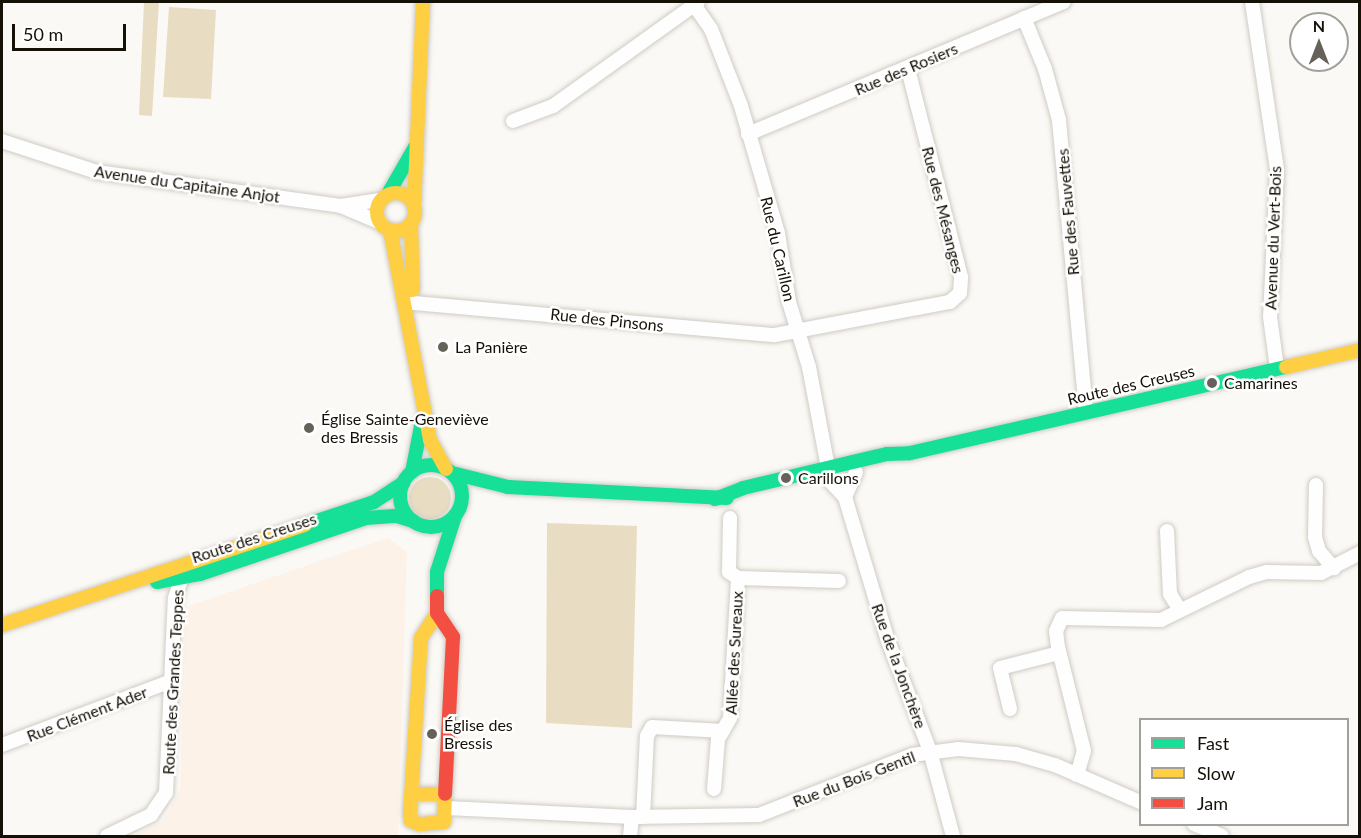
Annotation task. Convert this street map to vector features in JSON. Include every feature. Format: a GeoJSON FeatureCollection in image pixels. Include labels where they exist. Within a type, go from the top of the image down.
{"type":"FeatureCollection","features":[{"type":"Feature","properties":{"kind":"main road"},"geometry":{"type":"LineString","coordinates":[[416,355],[411,224],[418,169],[415,147],[423,2]]}},
{"type":"Feature","properties":{"kind":"main road"},"geometry":{"type":"LineString","coordinates":[[411,837],[421,638],[437,612],[437,572],[462,501],[461,486],[430,440],[416,355],[386,226],[377,212],[415,147]]}},
{"type":"Feature","properties":{"kind":"main road"},"geometry":{"type":"LineString","coordinates":[[384,197],[405,195],[414,208]]}},
{"type":"Feature","properties":{"kind":"main road"},"geometry":{"type":"LineString","coordinates":[[386,226],[401,230],[411,224]]}},
{"type":"Feature","properties":{"kind":"main road","name":"Route des Creuses"},"geometry":{"type":"LineString","coordinates":[[449,471],[508,487],[715,499],[828,474],[887,454],[910,453],[1359,350]]}},
{"type":"Feature","properties":{"kind":"main road"},"geometry":{"type":"LineString","coordinates":[[424,410],[401,504],[418,524],[437,572]]}},
{"type":"Feature","properties":{"kind":"main road","name":"Route des Creuses"},"geometry":{"type":"LineString","coordinates":[[828,474],[856,472],[891,463],[910,453]]}},
{"type":"Feature","properties":{"kind":"main road"},"geometry":{"type":"LineString","coordinates":[[407,478],[432,465],[449,471]]}},
{"type":"Feature","properties":{"kind":"main road","name":"Route des Creuses"},"geometry":{"type":"LineString","coordinates":[[2,624],[374,502],[407,478]]}},
{"type":"Feature","properties":{"kind":"main road","name":"Route des Creuses"},"geometry":{"type":"LineString","coordinates":[[462,501],[508,487]]}},
{"type":"Feature","properties":{"kind":"main road","name":"Route des Creuses"},"geometry":{"type":"LineString","coordinates":[[104,591],[180,578],[366,518],[393,516],[418,524]]}},
{"type":"Feature","properties":{"kind":"main road"},"geometry":{"type":"LineString","coordinates":[[418,524],[440,526],[455,516]]}},
{"type":"Feature","properties":{"kind":"main road"},"geometry":{"type":"LineString","coordinates":[[411,821],[443,829],[453,637],[437,612]]}},
{"type":"Feature","properties":{"kind":"main road"},"geometry":{"type":"LineString","coordinates":[[413,794],[428,791],[446,801]]}},
{"type":"Feature","properties":{"kind":"street","name":"Rue du Carillon"},"geometry":{"type":"LineString","coordinates":[[513,121],[553,106],[694,2],[711,29],[748,134],[778,233],[784,274],[799,331],[828,474]]}},
{"type":"Feature","properties":{"kind":"street","name":"Rue des Rosiers"},"geometry":{"type":"LineString","coordinates":[[748,134],[908,69],[1063,2]]}},
{"type":"Feature","properties":{"kind":"street","name":"Avenue du Vert-Bois"},"geometry":{"type":"LineString","coordinates":[[1252,2],[1277,170],[1270,317],[1277,368]]}},
{"type":"Feature","properties":{"kind":"street","name":"Rue des Fauvettes"},"geometry":{"type":"LineString","coordinates":[[1024,18],[1045,69],[1059,120],[1086,412]]}},
{"type":"Feature","properties":{"kind":"street","name":"Rue des Mésanges"},"geometry":{"type":"LineString","coordinates":[[799,331],[950,303],[960,293],[961,277],[908,69]]}},
{"type":"Feature","properties":{"kind":"street","name":"Avenue du Capitaine Anjot"},"geometry":{"type":"LineString","coordinates":[[2,141],[72,166],[126,178],[341,206],[386,226]]}},
{"type":"Feature","properties":{"kind":"street","name":"Avenue du Capitaine Anjot"},"geometry":{"type":"LineString","coordinates":[[341,206],[384,197]]}},
{"type":"Feature","properties":{"kind":"street","name":"Rue des Pinsons"},"geometry":{"type":"LineString","coordinates":[[414,303],[748,334],[799,331]]}},
{"type":"Feature","properties":{"kind":"street"},"geometry":{"type":"LineString","coordinates":[[828,474],[844,496],[856,472]]}},
{"type":"Feature","properties":{"kind":"street"},"geometry":{"type":"LineString","coordinates":[[1316,485],[1315,537],[1319,551],[1334,568]]}},
{"type":"Feature","properties":{"kind":"street","name":"Rue de la Jonchère"},"geometry":{"type":"LineString","coordinates":[[844,496],[852,531],[887,638],[930,751],[953,837]]}},
{"type":"Feature","properties":{"kind":"street","name":"Allée des Sureaux"},"geometry":{"type":"LineString","coordinates":[[714,789],[717,739],[730,718],[738,578],[729,572],[730,518]]}},
{"type":"Feature","properties":{"kind":"street"},"geometry":{"type":"LineString","coordinates":[[1167,531],[1170,594],[1180,610]]}},
{"type":"Feature","properties":{"kind":"street","name":"Route des Grandes Teppes"},"geometry":{"type":"LineString","coordinates":[[107,837],[151,815],[163,801],[168,785],[175,598],[180,578],[189,566],[217,552]]}},
{"type":"Feature","properties":{"kind":"street"},"geometry":{"type":"LineString","coordinates":[[1077,775],[1084,751],[1059,653],[1056,630],[1062,618],[1161,620],[1249,577],[1267,572],[1321,573],[1359,554]]}},
{"type":"Feature","properties":{"kind":"street"},"geometry":{"type":"LineString","coordinates":[[738,578],[839,581]]}},
{"type":"Feature","properties":{"kind":"street"},"geometry":{"type":"LineString","coordinates":[[1010,709],[1000,668],[1059,653]]}},
{"type":"Feature","properties":{"kind":"street","name":"Rue Clément Ader"},"geometry":{"type":"LineString","coordinates":[[2,745],[171,681]]}},
{"type":"Feature","properties":{"kind":"street"},"geometry":{"type":"LineString","coordinates":[[630,837],[637,817],[647,736],[652,727],[723,731]]}},
{"type":"Feature","properties":{"kind":"street","name":"Rue du Bois Gentil"},"geometry":{"type":"LineString","coordinates":[[446,801],[637,817],[759,815],[930,751],[1016,754],[1077,775],[1139,802]]}},
{"type":"Feature","properties":{"kind":"street"},"geometry":{"type":"LineString","coordinates":[[1196,826],[1222,837]]}},
{"type":"Feature","properties":{"kind":"shaded area"},"geometry":{"type":"Polygon","coordinates":[[[144,2],[159,2],[152,116],[139,115],[144,2]]]}},
{"type":"Feature","properties":{"kind":"shaded area"},"geometry":{"type":"Polygon","coordinates":[[[169,7],[216,10],[211,99],[163,97],[169,7]]]}},
{"type":"Feature","properties":{"kind":"shaded area"},"geometry":{"type":"Polygon","coordinates":[[[430,477],[445,483],[451,498],[445,513],[430,519],[415,513],[409,498],[415,483],[430,477]]]}},
{"type":"Feature","properties":{"kind":"shaded area"},"geometry":{"type":"Polygon","coordinates":[[[547,523],[637,526],[632,728],[546,723],[547,523]]]}},
{"type":"Feature","properties":{"kind":"shaded area"},"geometry":{"type":"Polygon","coordinates":[[[388,538],[407,552],[398,836],[134,836],[163,821],[180,789],[185,607],[388,538]]]}},
{"type":"Feature","properties":{"kind":"traffic: fast"},"geometry":{"type":"LineString","coordinates":[[388,194],[415,147]]}},
{"type":"Feature","properties":{"kind":"traffic: fast"},"geometry":{"type":"LineString","coordinates":[[715,499],[743,488],[887,454],[910,453],[1286,367]]}},
{"type":"Feature","properties":{"kind":"traffic: fast"},"geometry":{"type":"LineString","coordinates":[[412,472],[422,421]]}},
{"type":"Feature","properties":{"kind":"traffic: fast"},"geometry":{"type":"LineString","coordinates":[[431,465],[443,467],[453,474],[460,484],[462,496],[460,508],[453,518],[443,525],[431,527],[419,525],[409,518],[402,508],[400,496],[402,484],[409,474],[419,467],[431,465]]}},
{"type":"Feature","properties":{"kind":"traffic: fast"},"geometry":{"type":"LineString","coordinates":[[452,473],[508,487],[727,498]]}},
{"type":"Feature","properties":{"kind":"traffic: fast"},"geometry":{"type":"LineString","coordinates":[[305,525],[374,502],[403,483]]}},
{"type":"Feature","properties":{"kind":"traffic: fast"},"geometry":{"type":"LineString","coordinates":[[157,582],[200,574],[366,518],[397,516],[413,521]]}},
{"type":"Feature","properties":{"kind":"traffic: fast"},"geometry":{"type":"LineString","coordinates":[[437,596],[437,572],[455,516]]}},
{"type":"Feature","properties":{"kind":"traffic: slow"},"geometry":{"type":"LineString","coordinates":[[414,208],[423,2]]}},
{"type":"Feature","properties":{"kind":"traffic: slow"},"geometry":{"type":"LineString","coordinates":[[396,193],[409,199],[415,212],[409,225],[396,231],[383,225],[377,212],[383,199],[396,193]]}},
{"type":"Feature","properties":{"kind":"traffic: slow"},"geometry":{"type":"LineString","coordinates":[[411,224],[413,290]]}},
{"type":"Feature","properties":{"kind":"traffic: slow"},"geometry":{"type":"LineString","coordinates":[[390,230],[430,440],[446,469]]}},
{"type":"Feature","properties":{"kind":"traffic: slow"},"geometry":{"type":"LineString","coordinates":[[1286,367],[1360,350]]}},
{"type":"Feature","properties":{"kind":"traffic: slow"},"geometry":{"type":"LineString","coordinates":[[2,625],[305,525]]}},
{"type":"Feature","properties":{"kind":"traffic: slow"},"geometry":{"type":"LineString","coordinates":[[413,794],[445,794],[444,822],[419,824],[411,821],[410,813],[421,638],[437,613]]}},
{"type":"Feature","properties":{"kind":"traffic: jam"},"geometry":{"type":"LineString","coordinates":[[437,596],[437,613],[453,637],[445,794]]}},
{"type":"Feature","properties":{"kind":"place","name":"La Panière"},"geometry":{"type":"Point","coordinates":[443,347]}},
{"type":"Feature","properties":{"kind":"place","name":"Camarines"},"geometry":{"type":"Point","coordinates":[1212,383]}},
{"type":"Feature","properties":{"kind":"place","name":"Église Sainte-Geneviève des Bressis"},"geometry":{"type":"Point","coordinates":[309,428]}},
{"type":"Feature","properties":{"kind":"place","name":"Carillons"},"geometry":{"type":"Point","coordinates":[786,478]}},
{"type":"Feature","properties":{"kind":"place","name":"Église des Bressis"},"geometry":{"type":"Point","coordinates":[432,734]}}]}
